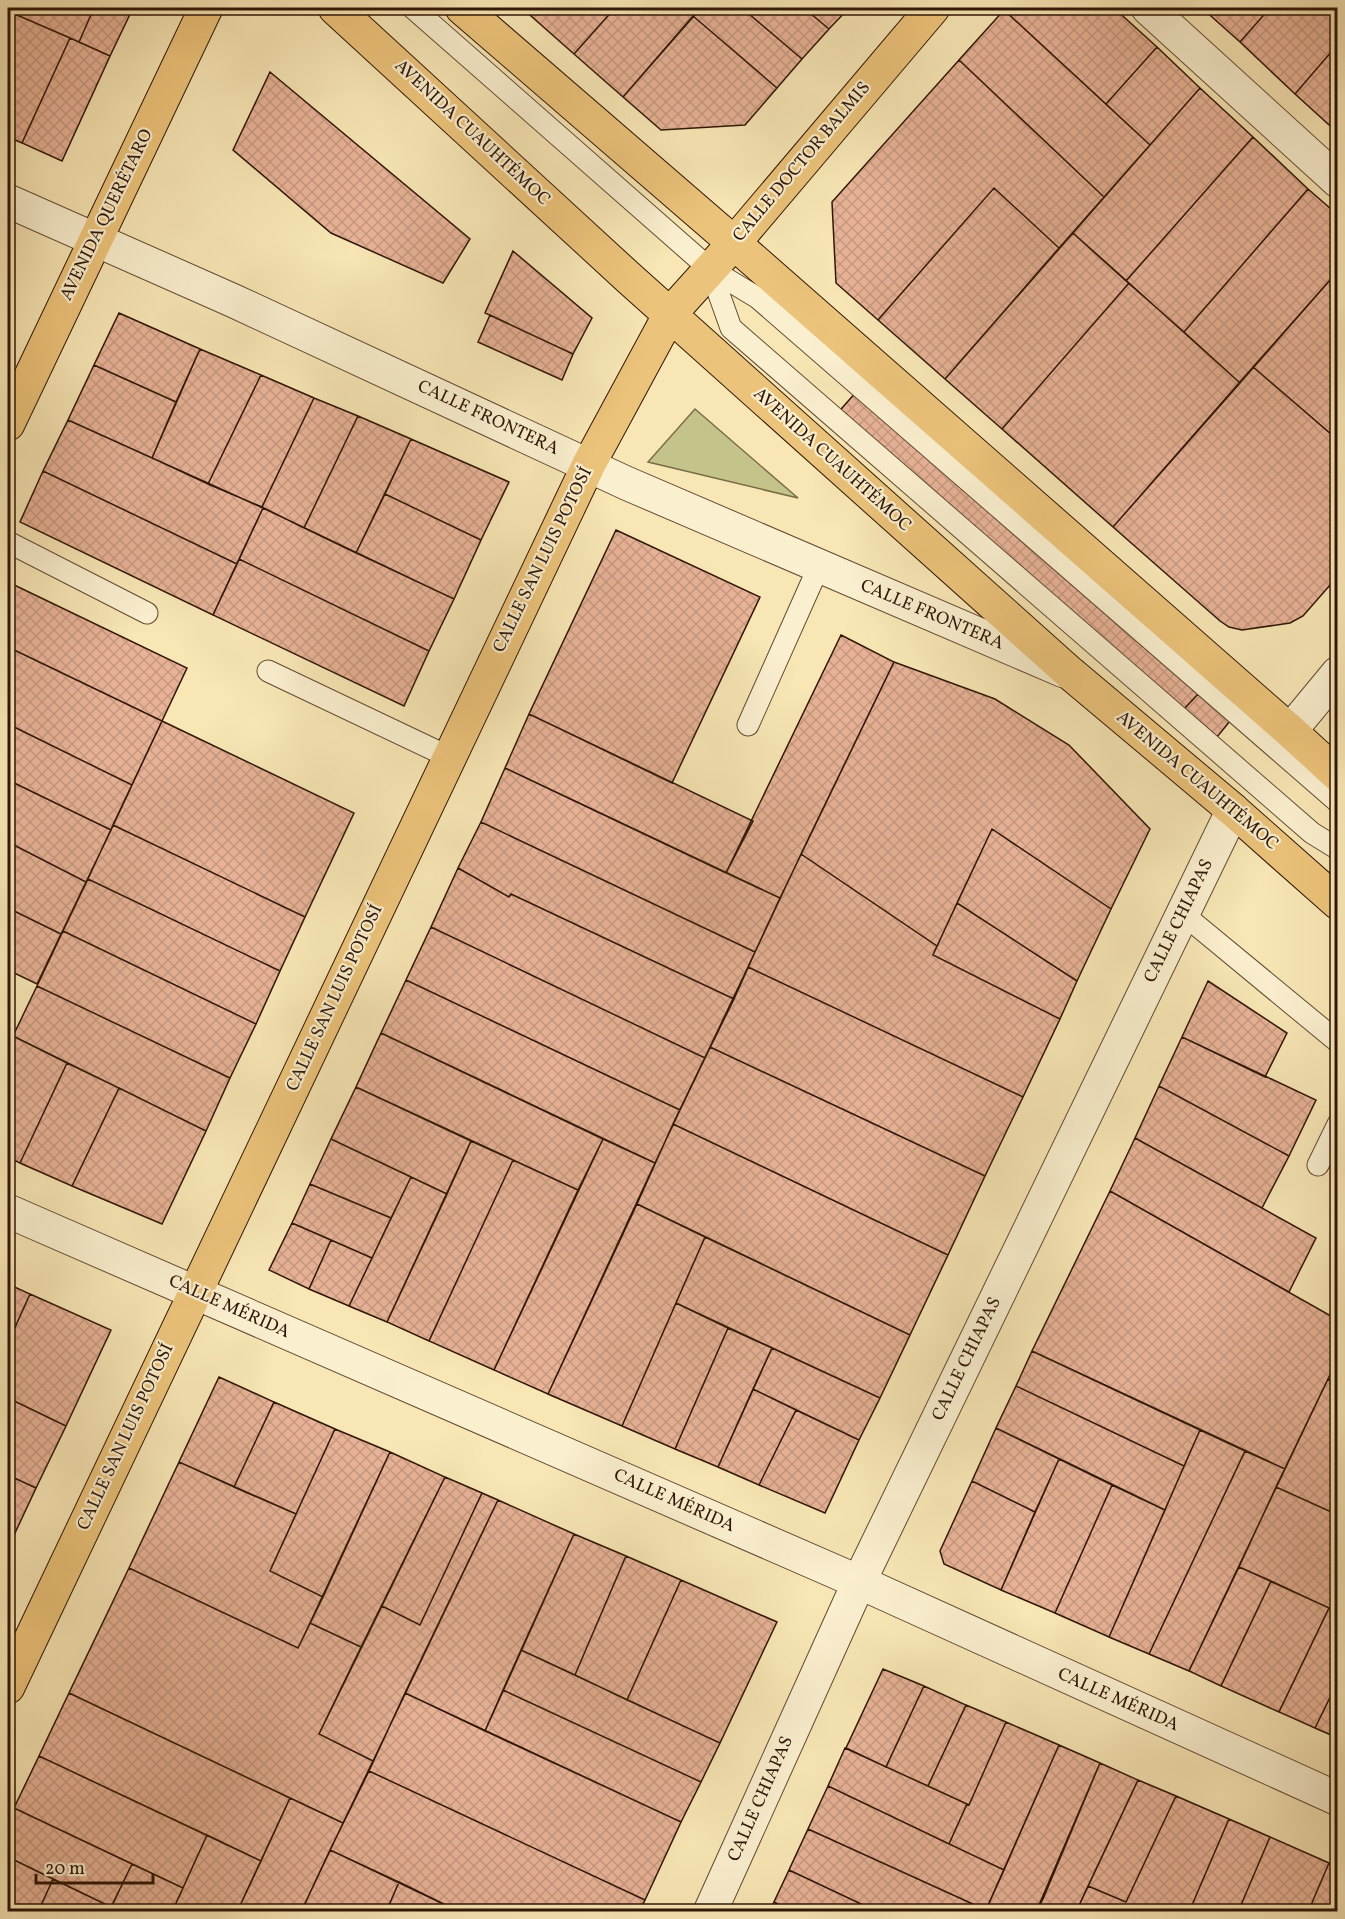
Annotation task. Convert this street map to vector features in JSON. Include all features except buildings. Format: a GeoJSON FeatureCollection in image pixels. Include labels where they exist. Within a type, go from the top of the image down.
{"type":"FeatureCollection","features":[{"type":"Feature","properties":{"kind":"main road","name":"AVENIDA QUERÉTARO"},"geometry":{"type":"LineString","coordinates":[[8,424],[206,8]]}},
{"type":"Feature","properties":{"kind":"main road","name":"AVENIDA CUAUHTÉMOC"},"geometry":{"type":"LineString","coordinates":[[335,8],[669,314],[1070,673],[1233,810],[1338,903]]}},
{"type":"Feature","properties":{"kind":"main road"},"geometry":{"type":"LineString","coordinates":[[462,8],[734,243],[1338,775]]}},
{"type":"Feature","properties":{"kind":"main road","name":"CALLE DOCTOR BALMIS"},"geometry":{"type":"LineString","coordinates":[[669,314],[734,243],[933,8]]}},
{"type":"Feature","properties":{"kind":"main road","name":"CALLE SAN LUIS POTOSÍ"},"geometry":{"type":"LineString","coordinates":[[8,1687],[589,465],[669,314]]}},
{"type":"Feature","properties":{"kind":"street"},"geometry":{"type":"LineString","coordinates":[[1148,8],[1338,181]]}},
{"type":"Feature","properties":{"kind":"street","name":"CALLE FRONTERA"},"geometry":{"type":"LineString","coordinates":[[8,201],[244,306],[626,483],[1070,673]]}},
{"type":"Feature","properties":{"kind":"street"},"geometry":{"type":"LineString","coordinates":[[1290,731],[1338,673]]}},
{"type":"Feature","properties":{"kind":"street","name":"CALLE CHIAPAS"},"geometry":{"type":"LineString","coordinates":[[710,1911],[859,1582],[1233,810]]}},
{"type":"Feature","properties":{"kind":"street","name":"CALLE MÉRIDA"},"geometry":{"type":"LineString","coordinates":[[8,1211],[859,1582],[1338,1799]]}},
{"type":"Feature","properties":{"kind":"lane"},"geometry":{"type":"LineString","coordinates":[[413,8],[710,269],[758,298],[1338,802]]}},
{"type":"Feature","properties":{"kind":"lane"},"geometry":{"type":"LineString","coordinates":[[710,269],[731,328],[1303,825],[1338,849]]}},
{"type":"Feature","properties":{"kind":"lane"},"geometry":{"type":"LineString","coordinates":[[8,542],[147,613]]}},
{"type":"Feature","properties":{"kind":"lane"},"geometry":{"type":"LineString","coordinates":[[748,725],[819,566]]}},
{"type":"Feature","properties":{"kind":"lane"},"geometry":{"type":"LineString","coordinates":[[267,671],[449,757]]}},
{"type":"Feature","properties":{"kind":"lane"},"geometry":{"type":"LineString","coordinates":[[1183,914],[1338,1042]]}},
{"type":"Feature","properties":{"kind":"lane"},"geometry":{"type":"LineString","coordinates":[[1318,1165],[1338,1124]]}},
{"type":"Feature","properties":{"kind":"green space"},"geometry":{"type":"Polygon","coordinates":[[[695,409],[798,498],[648,462],[695,409]]]}}]}
